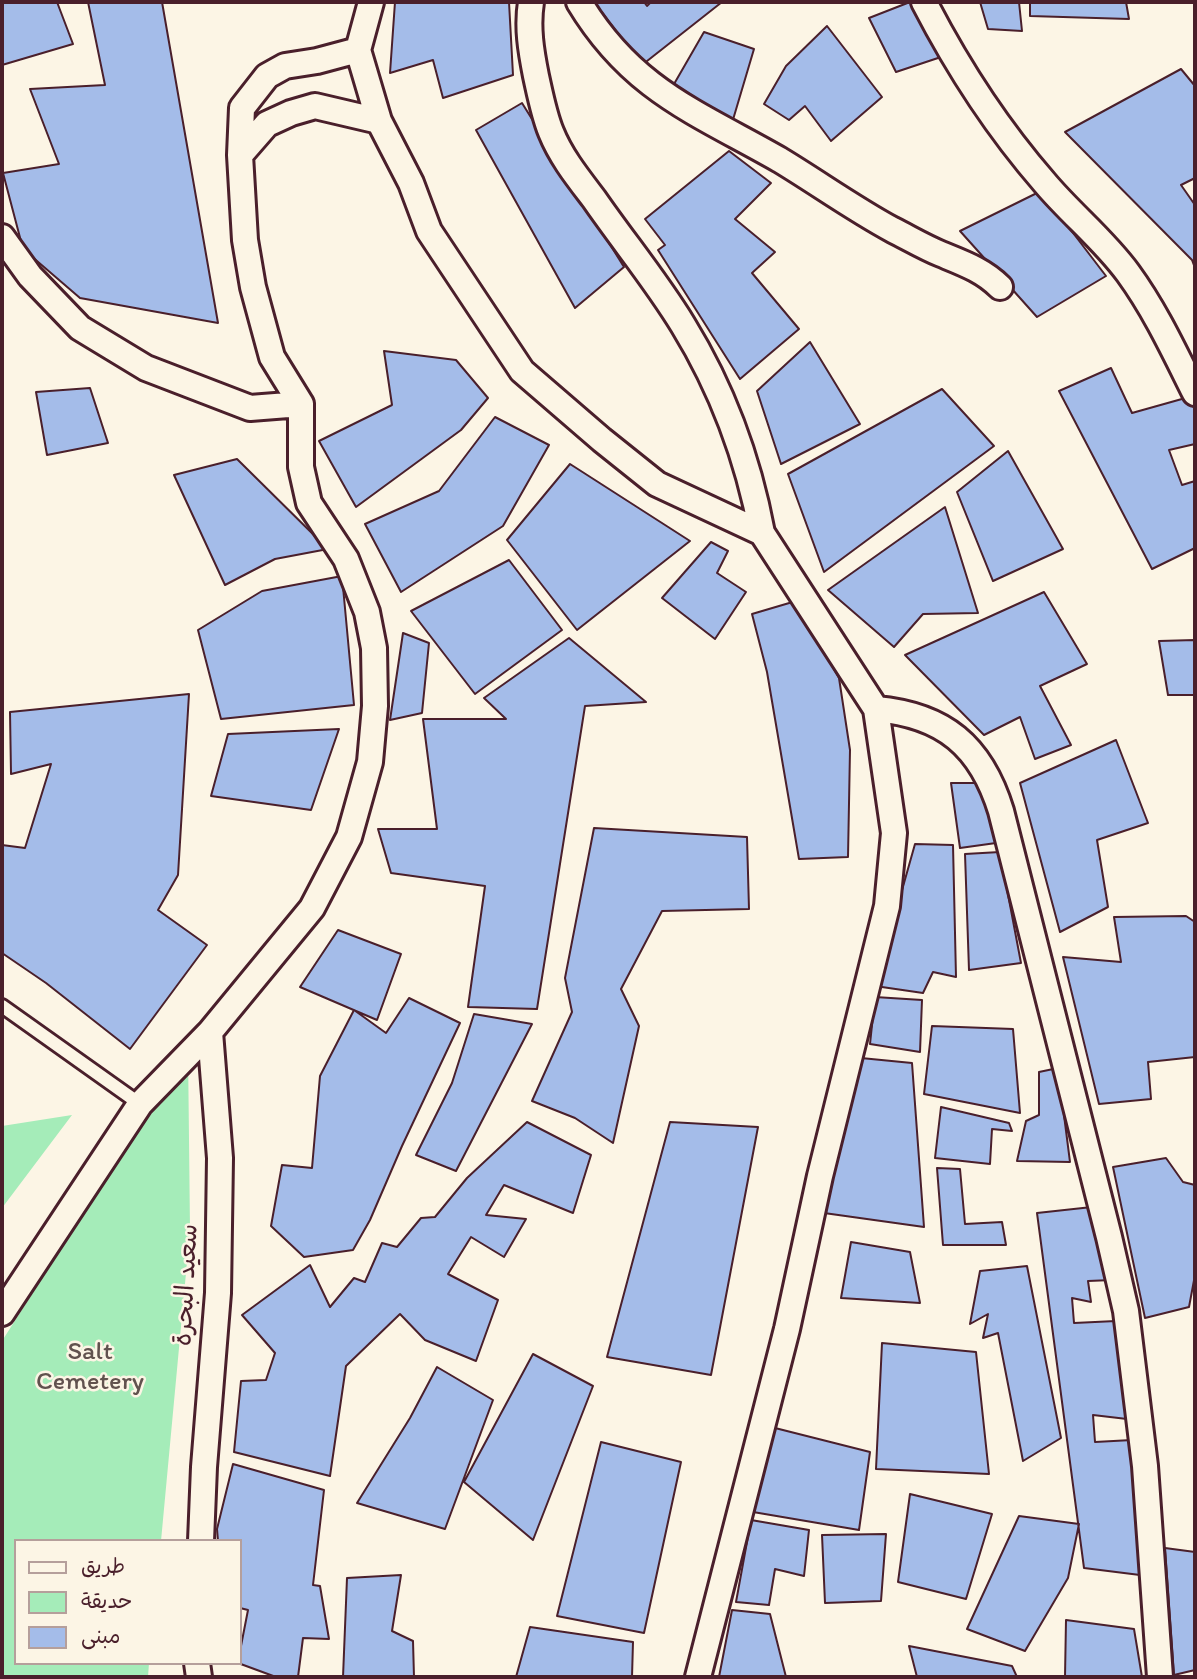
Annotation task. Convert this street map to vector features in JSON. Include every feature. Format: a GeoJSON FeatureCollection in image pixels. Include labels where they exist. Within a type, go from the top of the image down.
{"type":"FeatureCollection","features":[{"type":"Feature","properties":{"kind":"street"},"geometry":{"type":"LineString","coordinates":[[371,2],[358,50],[379,121],[411,183],[429,231],[522,371],[657,484],[762,533]]}},
{"type":"Feature","properties":{"kind":"street"},"geometry":{"type":"LineString","coordinates":[[531,2],[528,20],[531,54],[551,131],[566,162],[682,324],[709,372],[728,410],[743,450],[762,533],[876,709],[894,833],[887,906],[853,1038],[787,1329],[698,1677]]}},
{"type":"Feature","properties":{"kind":"street"},"geometry":{"type":"LineString","coordinates":[[579,2],[625,64],[654,88],[693,114],[779,160],[890,228],[937,253],[987,273],[1000,287]]}},
{"type":"Feature","properties":{"kind":"street"},"geometry":{"type":"LineString","coordinates":[[924,2],[946,44],[1007,135],[1045,184],[1126,270],[1155,314],[1195,393]]}},
{"type":"Feature","properties":{"kind":"street"},"geometry":{"type":"LineString","coordinates":[[2,1313],[140,1104],[209,1032],[312,908],[349,836],[370,762],[375,706],[374,648],[367,612],[346,559],[309,503],[301,467],[301,404],[272,357],[253,287],[245,240],[240,155],[242,108],[267,76],[285,66],[358,50]]}},
{"type":"Feature","properties":{"kind":"street"},"geometry":{"type":"LineString","coordinates":[[240,155],[267,124],[315,106],[379,121]]}},
{"type":"Feature","properties":{"kind":"street"},"geometry":{"type":"LineString","coordinates":[[2,237],[30,276],[80,328],[146,368],[250,408],[301,404]]}},
{"type":"Feature","properties":{"kind":"street"},"geometry":{"type":"LineString","coordinates":[[876,709],[901,711],[925,718],[947,730],[982,764],[994,787],[1109,1237],[1125,1311],[1144,1453],[1160,1677]]}},
{"type":"Feature","properties":{"kind":"street","name":"سعيد البحرة"},"geometry":{"type":"LineString","coordinates":[[201,1539],[219,1253],[220,1158],[209,1032]]}},
{"type":"Feature","properties":{"kind":"lane"},"geometry":{"type":"LineString","coordinates":[[2,1006],[140,1104]]}},
{"type":"Feature","properties":{"kind":"green space","name":"Salt Cemetery"},"geometry":{"type":"Polygon","coordinates":[[[188,1049],[190,1230],[161,1539],[14,1539],[14,1665],[149,1665],[148,1677],[2,1677],[2,1341],[188,1049]]]}},
{"type":"Feature","properties":{"kind":"green space"},"geometry":{"type":"Polygon","coordinates":[[[72,1115],[2,1208],[2,1126],[72,1115]]]}},
{"type":"Feature","properties":{"kind":"building"},"geometry":{"type":"Polygon","coordinates":[[[2,2],[57,2],[73,44],[2,65],[2,2]]]}},
{"type":"Feature","properties":{"kind":"building"},"geometry":{"type":"Polygon","coordinates":[[[88,2],[162,2],[218,323],[80,298],[23,249],[3,173],[59,164],[30,89],[105,85],[88,2]]]}},
{"type":"Feature","properties":{"kind":"building"},"geometry":{"type":"Polygon","coordinates":[[[395,2],[509,2],[513,75],[443,98],[433,60],[390,73],[395,2]]]}},
{"type":"Feature","properties":{"kind":"building"},"geometry":{"type":"Polygon","coordinates":[[[594,2],[644,2],[647,6],[651,2],[722,2],[642,65],[594,2]]]}},
{"type":"Feature","properties":{"kind":"building"},"geometry":{"type":"Polygon","coordinates":[[[910,2],[923,2],[947,55],[896,72],[869,18],[910,2]]]}},
{"type":"Feature","properties":{"kind":"building"},"geometry":{"type":"Polygon","coordinates":[[[980,2],[1019,2],[1022,31],[988,29],[980,2]]]}},
{"type":"Feature","properties":{"kind":"building"},"geometry":{"type":"Polygon","coordinates":[[[1030,2],[1126,2],[1129,19],[1030,16],[1030,2]]]}},
{"type":"Feature","properties":{"kind":"building"},"geometry":{"type":"Polygon","coordinates":[[[827,26],[882,97],[831,141],[805,106],[789,120],[764,104],[786,66],[827,26]]]}},
{"type":"Feature","properties":{"kind":"building"},"geometry":{"type":"Polygon","coordinates":[[[704,32],[754,49],[732,123],[670,91],[704,32]]]}},
{"type":"Feature","properties":{"kind":"building"},"geometry":{"type":"Polygon","coordinates":[[[1181,69],[1195,86],[1195,178],[1181,185],[1195,205],[1195,268],[1192,260],[1065,132],[1181,69]]]}},
{"type":"Feature","properties":{"kind":"building"},"geometry":{"type":"Polygon","coordinates":[[[522,103],[624,267],[575,308],[476,130],[522,103]]]}},
{"type":"Feature","properties":{"kind":"building"},"geometry":{"type":"Polygon","coordinates":[[[729,151],[771,183],[735,219],[775,252],[752,273],[799,329],[740,379],[658,250],[665,245],[645,219],[729,151]]]}},
{"type":"Feature","properties":{"kind":"building"},"geometry":{"type":"Polygon","coordinates":[[[1041,191],[1106,276],[1037,317],[960,231],[1041,191]]]}},
{"type":"Feature","properties":{"kind":"building"},"geometry":{"type":"Polygon","coordinates":[[[810,342],[860,424],[781,464],[757,391],[810,342]]]}},
{"type":"Feature","properties":{"kind":"building"},"geometry":{"type":"Polygon","coordinates":[[[384,351],[456,360],[488,398],[461,430],[356,507],[319,441],[392,405],[384,351]]]}},
{"type":"Feature","properties":{"kind":"building"},"geometry":{"type":"Polygon","coordinates":[[[1111,368],[1132,413],[1189,397],[1195,410],[1195,444],[1169,450],[1182,485],[1195,481],[1195,548],[1152,569],[1059,391],[1111,368]]]}},
{"type":"Feature","properties":{"kind":"building"},"geometry":{"type":"Polygon","coordinates":[[[90,388],[108,443],[47,455],[36,392],[90,388]]]}},
{"type":"Feature","properties":{"kind":"building"},"geometry":{"type":"Polygon","coordinates":[[[942,389],[994,446],[824,572],[788,474],[942,389]]]}},
{"type":"Feature","properties":{"kind":"building"},"geometry":{"type":"Polygon","coordinates":[[[495,417],[549,445],[503,526],[401,592],[365,524],[439,491],[495,417]]]}},
{"type":"Feature","properties":{"kind":"building"},"geometry":{"type":"Polygon","coordinates":[[[1008,451],[1063,549],[993,581],[957,492],[1008,451]]]}},
{"type":"Feature","properties":{"kind":"building"},"geometry":{"type":"Polygon","coordinates":[[[237,459],[328,549],[275,559],[225,585],[174,475],[237,459]]]}},
{"type":"Feature","properties":{"kind":"building"},"geometry":{"type":"Polygon","coordinates":[[[570,464],[690,541],[577,630],[507,540],[570,464]]]}},
{"type":"Feature","properties":{"kind":"building"},"geometry":{"type":"Polygon","coordinates":[[[945,507],[978,613],[923,614],[894,647],[828,590],[945,507]]]}},
{"type":"Feature","properties":{"kind":"building"},"geometry":{"type":"Polygon","coordinates":[[[711,542],[728,551],[717,573],[746,592],[715,639],[662,598],[711,542]]]}},
{"type":"Feature","properties":{"kind":"building"},"geometry":{"type":"Polygon","coordinates":[[[509,560],[562,630],[475,694],[411,611],[509,560]]]}},
{"type":"Feature","properties":{"kind":"building"},"geometry":{"type":"Polygon","coordinates":[[[342,576],[354,705],[221,719],[198,630],[262,591],[342,576]]]}},
{"type":"Feature","properties":{"kind":"building"},"geometry":{"type":"Polygon","coordinates":[[[1044,592],[1087,664],[1040,686],[1071,745],[1035,759],[1020,717],[984,735],[905,655],[1044,592]]]}},
{"type":"Feature","properties":{"kind":"building"},"geometry":{"type":"Polygon","coordinates":[[[796,601],[839,678],[850,750],[848,857],[799,859],[767,672],[752,614],[796,601]]]}},
{"type":"Feature","properties":{"kind":"building"},"geometry":{"type":"Polygon","coordinates":[[[403,633],[429,643],[422,713],[390,720],[403,633]]]}},
{"type":"Feature","properties":{"kind":"building"},"geometry":{"type":"Polygon","coordinates":[[[569,638],[646,702],[585,706],[537,1009],[468,1007],[485,886],[391,873],[378,829],[437,829],[423,719],[506,719],[484,698],[569,638]]]}},
{"type":"Feature","properties":{"kind":"building"},"geometry":{"type":"Polygon","coordinates":[[[1195,640],[1195,695],[1168,695],[1159,641],[1195,640]]]}},
{"type":"Feature","properties":{"kind":"building"},"geometry":{"type":"Polygon","coordinates":[[[189,694],[178,875],[158,910],[207,945],[130,1049],[46,983],[2,953],[2,845],[25,848],[51,764],[11,774],[10,712],[189,694]]]}},
{"type":"Feature","properties":{"kind":"building"},"geometry":{"type":"Polygon","coordinates":[[[339,729],[311,810],[211,796],[228,734],[339,729]]]}},
{"type":"Feature","properties":{"kind":"building"},"geometry":{"type":"Polygon","coordinates":[[[1116,740],[1148,823],[1097,840],[1108,907],[1060,932],[1020,783],[1116,740]]]}},
{"type":"Feature","properties":{"kind":"building"},"geometry":{"type":"Polygon","coordinates":[[[951,783],[981,783],[996,843],[960,848],[951,783]]]}},
{"type":"Feature","properties":{"kind":"building"},"geometry":{"type":"Polygon","coordinates":[[[594,828],[747,837],[749,909],[662,911],[621,989],[639,1026],[613,1143],[575,1118],[532,1101],[572,1012],[565,978],[594,828]]]}},
{"type":"Feature","properties":{"kind":"building"},"geometry":{"type":"Polygon","coordinates":[[[915,844],[953,845],[956,977],[933,972],[923,993],[875,986],[915,844]]]}},
{"type":"Feature","properties":{"kind":"building"},"geometry":{"type":"Polygon","coordinates":[[[1000,852],[1021,963],[969,970],[965,854],[1000,852]]]}},
{"type":"Feature","properties":{"kind":"building"},"geometry":{"type":"Polygon","coordinates":[[[1186,916],[1195,922],[1195,1057],[1148,1062],[1151,1099],[1099,1104],[1063,957],[1121,962],[1114,917],[1186,916]]]}},
{"type":"Feature","properties":{"kind":"building"},"geometry":{"type":"Polygon","coordinates":[[[338,930],[401,954],[377,1020],[300,987],[338,930]]]}},
{"type":"Feature","properties":{"kind":"building"},"geometry":{"type":"Polygon","coordinates":[[[875,997],[922,1000],[920,1052],[870,1044],[875,997]]]}},
{"type":"Feature","properties":{"kind":"building"},"geometry":{"type":"Polygon","coordinates":[[[409,998],[460,1023],[370,1220],[353,1250],[304,1257],[271,1226],[282,1165],[312,1168],[320,1076],[354,1010],[386,1033],[409,998]]]}},
{"type":"Feature","properties":{"kind":"building"},"geometry":{"type":"Polygon","coordinates":[[[474,1014],[532,1024],[456,1171],[416,1155],[452,1083],[474,1014]]]}},
{"type":"Feature","properties":{"kind":"building"},"geometry":{"type":"Polygon","coordinates":[[[932,1026],[1013,1029],[1020,1113],[924,1094],[932,1026]]]}},
{"type":"Feature","properties":{"kind":"building"},"geometry":{"type":"Polygon","coordinates":[[[861,1058],[912,1063],[924,1227],[824,1213],[861,1058]]]}},
{"type":"Feature","properties":{"kind":"building"},"geometry":{"type":"Polygon","coordinates":[[[1058,1068],[1070,1162],[1017,1161],[1026,1121],[1039,1115],[1039,1072],[1058,1068]]]}},
{"type":"Feature","properties":{"kind":"building"},"geometry":{"type":"Polygon","coordinates":[[[941,1107],[1009,1123],[1012,1131],[992,1129],[990,1164],[935,1158],[941,1107]]]}},
{"type":"Feature","properties":{"kind":"building"},"geometry":{"type":"Polygon","coordinates":[[[527,1122],[591,1155],[573,1213],[504,1185],[486,1215],[526,1219],[504,1257],[471,1237],[448,1274],[498,1300],[476,1361],[425,1340],[400,1314],[346,1366],[330,1476],[234,1452],[241,1381],[266,1380],[275,1353],[242,1315],[310,1265],[330,1307],[354,1278],[365,1282],[382,1243],[397,1247],[421,1218],[435,1217],[467,1178],[527,1122]]]}},
{"type":"Feature","properties":{"kind":"building"},"geometry":{"type":"Polygon","coordinates":[[[670,1122],[758,1127],[711,1375],[607,1357],[670,1122]]]}},
{"type":"Feature","properties":{"kind":"building"},"geometry":{"type":"Polygon","coordinates":[[[1166,1158],[1183,1182],[1195,1185],[1195,1275],[1189,1307],[1145,1318],[1113,1167],[1166,1158]]]}},
{"type":"Feature","properties":{"kind":"building"},"geometry":{"type":"Polygon","coordinates":[[[937,1168],[960,1169],[965,1224],[1002,1222],[1006,1245],[943,1245],[937,1168]]]}},
{"type":"Feature","properties":{"kind":"building"},"geometry":{"type":"Polygon","coordinates":[[[1092,1207],[1112,1280],[1088,1281],[1091,1302],[1072,1298],[1074,1323],[1116,1321],[1127,1419],[1093,1415],[1095,1442],[1132,1440],[1140,1575],[1084,1568],[1037,1213],[1092,1207]]]}},
{"type":"Feature","properties":{"kind":"building"},"geometry":{"type":"Polygon","coordinates":[[[851,1242],[910,1252],[920,1303],[841,1298],[851,1242]]]}},
{"type":"Feature","properties":{"kind":"building"},"geometry":{"type":"Polygon","coordinates":[[[1027,1266],[1061,1438],[1023,1461],[998,1333],[983,1338],[988,1314],[970,1324],[980,1271],[1027,1266]]]}},
{"type":"Feature","properties":{"kind":"building"},"geometry":{"type":"Polygon","coordinates":[[[882,1343],[976,1352],[989,1474],[876,1469],[882,1343]]]}},
{"type":"Feature","properties":{"kind":"building"},"geometry":{"type":"Polygon","coordinates":[[[533,1354],[593,1386],[533,1540],[464,1482],[533,1354]]]}},
{"type":"Feature","properties":{"kind":"building"},"geometry":{"type":"Polygon","coordinates":[[[437,1367],[493,1400],[445,1529],[357,1503],[410,1418],[437,1367]]]}},
{"type":"Feature","properties":{"kind":"building"},"geometry":{"type":"Polygon","coordinates":[[[775,1428],[870,1452],[859,1530],[753,1512],[775,1428]]]}},
{"type":"Feature","properties":{"kind":"building"},"geometry":{"type":"Polygon","coordinates":[[[601,1442],[681,1462],[644,1633],[557,1616],[601,1442]]]}},
{"type":"Feature","properties":{"kind":"building"},"geometry":{"type":"Polygon","coordinates":[[[233,1464],[324,1490],[313,1585],[320,1586],[329,1639],[303,1638],[298,1677],[276,1677],[242,1664],[242,1641],[248,1610],[242,1608],[242,1539],[218,1539],[217,1529],[233,1464]]]}},
{"type":"Feature","properties":{"kind":"building"},"geometry":{"type":"Polygon","coordinates":[[[910,1494],[992,1514],[966,1599],[898,1582],[910,1494]]]}},
{"type":"Feature","properties":{"kind":"building"},"geometry":{"type":"Polygon","coordinates":[[[1019,1516],[1079,1524],[1068,1578],[1025,1651],[967,1629],[1019,1516]]]}},
{"type":"Feature","properties":{"kind":"building"},"geometry":{"type":"Polygon","coordinates":[[[751,1520],[809,1530],[804,1576],[775,1569],[769,1605],[736,1602],[751,1520]]]}},
{"type":"Feature","properties":{"kind":"building"},"geometry":{"type":"Polygon","coordinates":[[[886,1534],[881,1601],[825,1603],[822,1535],[886,1534]]]}},
{"type":"Feature","properties":{"kind":"building"},"geometry":{"type":"Polygon","coordinates":[[[1165,1548],[1195,1552],[1195,1670],[1174,1675],[1165,1548]]]}},
{"type":"Feature","properties":{"kind":"building"},"geometry":{"type":"Polygon","coordinates":[[[401,1575],[392,1631],[413,1641],[414,1677],[343,1677],[347,1578],[401,1575]]]}},
{"type":"Feature","properties":{"kind":"building"},"geometry":{"type":"Polygon","coordinates":[[[732,1610],[770,1614],[786,1677],[719,1677],[732,1610]]]}},
{"type":"Feature","properties":{"kind":"building"},"geometry":{"type":"Polygon","coordinates":[[[1066,1620],[1134,1629],[1142,1677],[1065,1677],[1066,1620]]]}},
{"type":"Feature","properties":{"kind":"building"},"geometry":{"type":"Polygon","coordinates":[[[530,1627],[633,1642],[632,1677],[516,1677],[530,1627]]]}},
{"type":"Feature","properties":{"kind":"building"},"geometry":{"type":"Polygon","coordinates":[[[909,1646],[1012,1666],[1017,1677],[917,1677],[909,1646]]]}}]}
